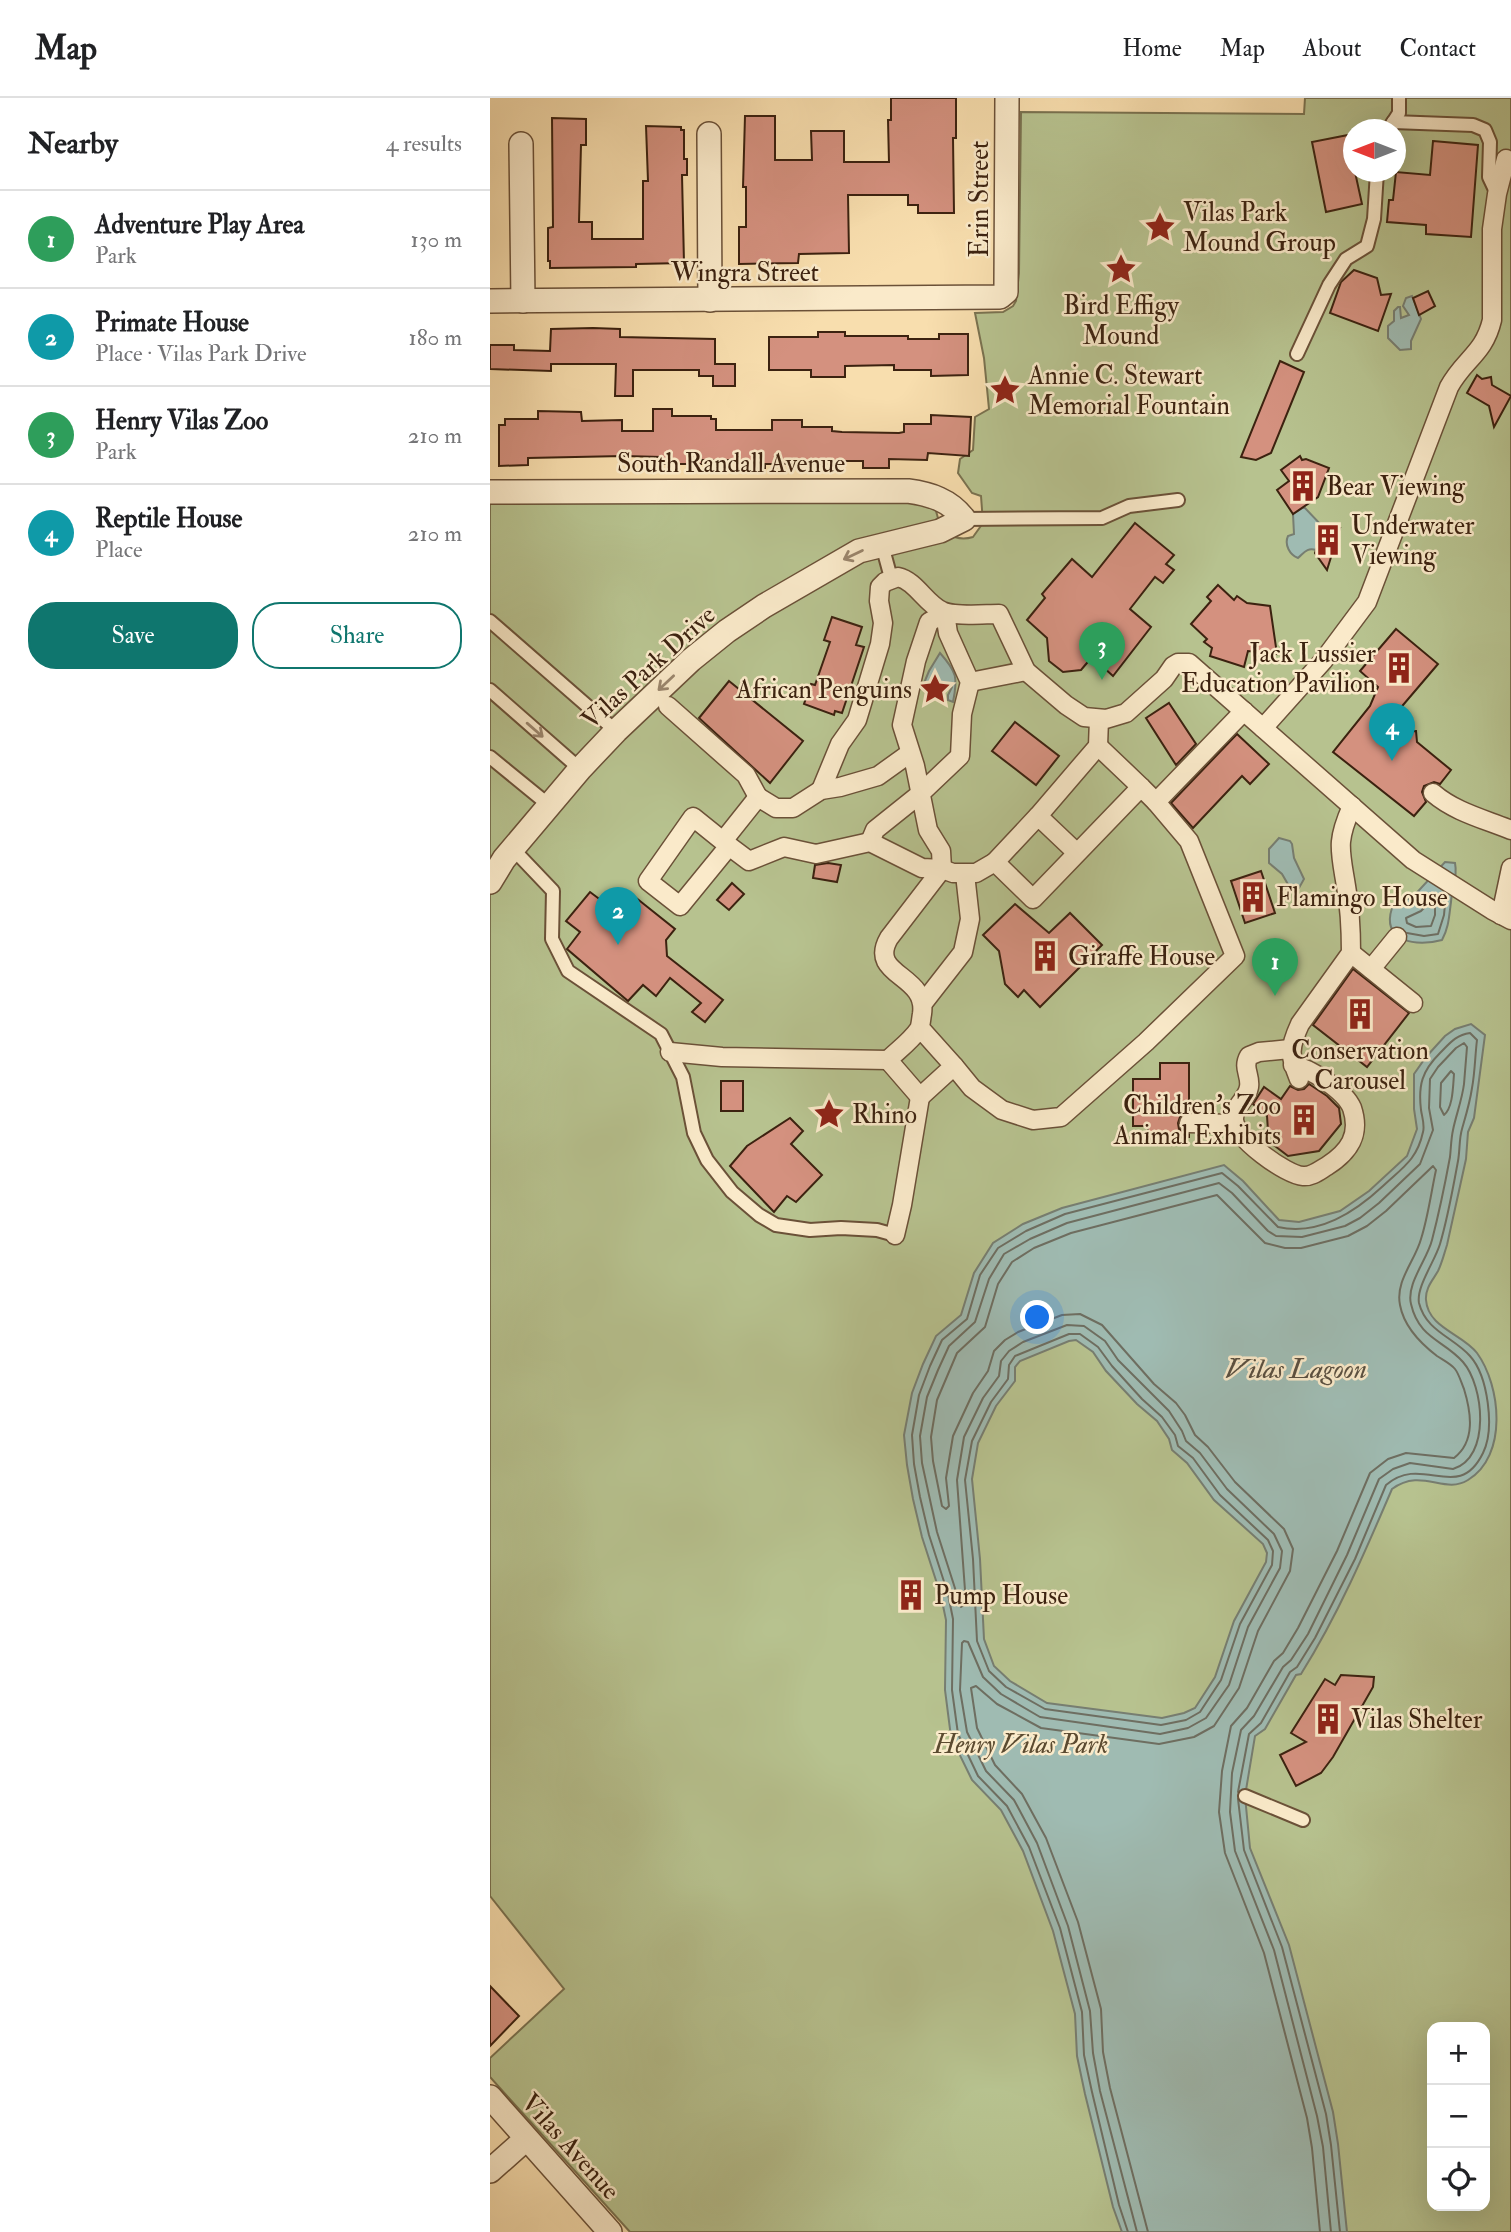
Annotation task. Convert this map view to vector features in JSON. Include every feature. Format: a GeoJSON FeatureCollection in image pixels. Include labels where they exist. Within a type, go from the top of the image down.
{"type":"FeatureCollection","features":[{"type":"Feature","properties":{"kind":"street","name":"Erin Street"},"geometry":{"type":"LineString","coordinates":[[1000,297],[1006,292],[1007,98]]}},
{"type":"Feature","properties":{"kind":"street"},"geometry":{"type":"LineString","coordinates":[[709,134],[710,300]]}},
{"type":"Feature","properties":{"kind":"street"},"geometry":{"type":"LineString","coordinates":[[521,144],[523,301]]}},
{"type":"Feature","properties":{"kind":"street"},"geometry":{"type":"LineString","coordinates":[[1263,728],[1323,661],[1367,601],[1448,387],[1455,376],[1482,349],[1489,335],[1493,320],[1492,229],[1506,159]]}},
{"type":"Feature","properties":{"kind":"street","name":"Wingra Street"},"geometry":{"type":"LineString","coordinates":[[490,301],[1000,297]]}},
{"type":"Feature","properties":{"kind":"street","name":"South Randall Avenue"},"geometry":{"type":"LineString","coordinates":[[490,492],[908,491],[940,499],[955,508],[964,519]]}},
{"type":"Feature","properties":{"kind":"street","name":"Vilas Park Drive"},"geometry":{"type":"LineString","coordinates":[[490,882],[513,849],[580,769],[691,660],[727,631],[803,582],[859,551],[940,531],[964,519]]}},
{"type":"Feature","properties":{"kind":"street"},"geometry":{"type":"LineString","coordinates":[[821,790],[840,744],[857,720],[880,644],[883,623],[878,594],[880,587],[891,578],[898,577],[909,582],[926,601],[945,613],[948,633],[970,682],[962,713],[960,756],[920,794],[875,830],[870,842]]}},
{"type":"Feature","properties":{"kind":"street"},"geometry":{"type":"LineString","coordinates":[[924,1002],[918,989],[888,966],[884,950],[889,938],[942,869],[940,852],[928,830],[915,766],[902,725],[916,661],[929,622],[945,613],[999,614],[1026,670],[1074,712],[1099,719],[1126,713],[1164,678],[1173,666],[1184,662],[1194,666],[1413,860],[1500,914],[1511,868]]}},
{"type":"Feature","properties":{"kind":"street"},"geometry":{"type":"LineString","coordinates":[[970,682],[1026,670]]}},
{"type":"Feature","properties":{"kind":"street"},"geometry":{"type":"LineString","coordinates":[[668,706],[746,775],[758,797],[776,808],[793,808],[821,790],[878,776],[910,753]]}},
{"type":"Feature","properties":{"kind":"street"},"geometry":{"type":"LineString","coordinates":[[1156,802],[1244,710]]}},
{"type":"Feature","properties":{"kind":"street"},"geometry":{"type":"LineString","coordinates":[[758,797],[726,843],[680,906],[648,881],[693,817],[726,843],[749,861],[784,847],[816,854],[870,842],[922,868],[975,873],[995,862],[1098,746],[1099,719]]}},
{"type":"Feature","properties":{"kind":"street"},"geometry":{"type":"LineString","coordinates":[[920,1028],[972,1088],[1002,1111],[1033,1120],[1061,1116],[1146,1042],[1235,956],[1189,841],[1156,802],[1098,746]]}},
{"type":"Feature","properties":{"kind":"street"},"geometry":{"type":"LineString","coordinates":[[995,862],[1033,899],[1141,787]]}},
{"type":"Feature","properties":{"kind":"street"},"geometry":{"type":"LineString","coordinates":[[1433,793],[1457,809],[1511,830]]}},
{"type":"Feature","properties":{"kind":"street"},"geometry":{"type":"LineString","coordinates":[[1294,1064],[1300,1024],[1351,953],[1347,887],[1339,846],[1352,806]]}},
{"type":"Feature","properties":{"kind":"street"},"geometry":{"type":"LineString","coordinates":[[1038,816],[1077,853]]}},
{"type":"Feature","properties":{"kind":"street"},"geometry":{"type":"LineString","coordinates":[[670,1052],[722,1057],[888,1060],[920,1028],[924,1002],[963,952],[970,919],[965,874]]}},
{"type":"Feature","properties":{"kind":"street"},"geometry":{"type":"LineString","coordinates":[[1371,969],[1397,937]]}},
{"type":"Feature","properties":{"kind":"street"},"geometry":{"type":"LineString","coordinates":[[1351,953],[1413,1003]]}},
{"type":"Feature","properties":{"kind":"street"},"geometry":{"type":"LineString","coordinates":[[1259,1052],[1294,1064],[1306,1068],[1347,1099],[1356,1126],[1352,1142],[1342,1156],[1309,1176],[1300,1176],[1255,1148],[1238,1132],[1234,1124],[1238,1105],[1246,1096],[1249,1087],[1245,1067],[1249,1056],[1259,1052]]}},
{"type":"Feature","properties":{"kind":"street"},"geometry":{"type":"LineString","coordinates":[[888,1060],[920,1097]]}},
{"type":"Feature","properties":{"kind":"street"},"geometry":{"type":"LineString","coordinates":[[895,1235],[920,1097],[954,1066]]}},
{"type":"Feature","properties":{"kind":"street"},"geometry":{"type":"LineString","coordinates":[[1189,1123],[1234,1124]]}},
{"type":"Feature","properties":{"kind":"street","name":"Vilas Avenue"},"geometry":{"type":"LineString","coordinates":[[490,2097],[610,2232]]}},
{"type":"Feature","properties":{"kind":"street"},"geometry":{"type":"LineString","coordinates":[[490,2171],[526,2139]]}},
{"type":"Feature","properties":{"kind":"lane"},"geometry":{"type":"LineString","coordinates":[[1395,119],[1399,113],[1399,98]]}},
{"type":"Feature","properties":{"kind":"lane"},"geometry":{"type":"LineString","coordinates":[[1406,126],[1473,125],[1485,130],[1490,142],[1489,177],[1497,194]]}},
{"type":"Feature","properties":{"kind":"lane"},"geometry":{"type":"LineString","coordinates":[[1297,354],[1329,285],[1346,260],[1367,246],[1374,219],[1376,182]]}},
{"type":"Feature","properties":{"kind":"lane"},"geometry":{"type":"LineString","coordinates":[[964,519],[1102,518],[1129,506],[1178,500]]}},
{"type":"Feature","properties":{"kind":"lane"},"geometry":{"type":"LineString","coordinates":[[882,545],[891,578]]}},
{"type":"Feature","properties":{"kind":"lane"},"geometry":{"type":"LineString","coordinates":[[490,621],[616,732]]}},
{"type":"Feature","properties":{"kind":"lane"},"geometry":{"type":"LineString","coordinates":[[490,690],[580,769]]}},
{"type":"Feature","properties":{"kind":"lane"},"geometry":{"type":"LineString","coordinates":[[490,757],[550,806]]}},
{"type":"Feature","properties":{"kind":"lane"},"geometry":{"type":"LineString","coordinates":[[513,849],[553,891],[552,939],[568,971],[662,1034],[683,1077],[694,1133],[707,1160],[733,1192],[759,1215],[776,1225],[877,1230],[895,1235]]}},
{"type":"Feature","properties":{"kind":"lane"},"geometry":{"type":"LineString","coordinates":[[1245,1796],[1303,1820]]}},
{"type":"Feature","properties":{"kind":"green space","name":"Henry Vilas Park"},"geometry":{"type":"Polygon","coordinates":[[[1305,98],[1511,98],[1511,2232],[630,2232],[490,2077],[490,2058],[564,1989],[490,1896],[490,503],[909,502],[932,507],[948,533],[959,538],[973,537],[983,523],[981,496],[972,493],[958,473],[960,459],[973,450],[975,417],[989,409],[984,358],[975,313],[1003,312],[1016,301],[1019,273],[1021,112],[1304,114],[1305,98]]]}},
{"type":"Feature","properties":{"kind":"water"},"geometry":{"type":"Polygon","coordinates":[[[1412,296],[1421,319],[1411,341],[1411,349],[1400,350],[1388,338],[1388,326],[1394,321],[1394,311],[1398,307],[1401,318],[1409,315],[1403,306],[1406,298],[1412,296]]]}},
{"type":"Feature","properties":{"kind":"water"},"geometry":{"type":"Polygon","coordinates":[[[1304,507],[1324,528],[1316,550],[1308,550],[1298,558],[1292,555],[1287,539],[1294,534],[1293,514],[1304,507]]]}},
{"type":"Feature","properties":{"kind":"water"},"geometry":{"type":"Polygon","coordinates":[[[940,653],[955,676],[953,702],[948,700],[952,687],[950,684],[943,683],[934,687],[924,683],[940,653]]]}},
{"type":"Feature","properties":{"kind":"water"},"geometry":{"type":"Polygon","coordinates":[[[1279,838],[1292,844],[1294,858],[1304,879],[1299,888],[1289,886],[1282,874],[1269,863],[1269,849],[1279,838]]]}},
{"type":"Feature","properties":{"kind":"water"},"geometry":{"type":"Polygon","coordinates":[[[1445,862],[1455,863],[1456,873],[1442,940],[1412,942],[1396,935],[1390,919],[1392,908],[1406,899],[1411,899],[1445,862]]]}},
{"type":"Feature","properties":{"kind":"water","name":"Vilas Lagoon"},"geometry":{"type":"Polygon","coordinates":[[[1471,1024],[1485,1035],[1474,1118],[1468,1132],[1466,1159],[1447,1245],[1428,1288],[1426,1300],[1428,1310],[1439,1324],[1471,1346],[1485,1367],[1495,1401],[1495,1438],[1490,1455],[1481,1469],[1468,1480],[1450,1485],[1413,1480],[1392,1489],[1327,1629],[1301,1674],[1296,1675],[1265,1729],[1255,1736],[1245,1796],[1250,1848],[1289,1945],[1333,2112],[1347,2232],[1122,2232],[1113,2207],[1085,2094],[1077,2056],[1075,2014],[1053,1931],[1023,1851],[1001,1810],[972,1780],[951,1737],[945,1690],[946,1620],[922,1537],[907,1465],[904,1435],[912,1393],[936,1336],[961,1315],[974,1273],[993,1243],[1023,1224],[1062,1208],[1224,1165],[1243,1181],[1279,1220],[1299,1222],[1340,1211],[1369,1191],[1407,1156],[1417,1129],[1414,1074],[1445,1036],[1455,1029],[1471,1024]],[[1076,1340],[1020,1361],[1015,1367],[1015,1381],[996,1406],[978,1443],[972,1479],[984,1639],[994,1666],[1010,1681],[1047,1703],[1162,1718],[1195,1708],[1215,1677],[1234,1621],[1266,1562],[1267,1553],[1263,1544],[1214,1500],[1187,1463],[1172,1450],[1169,1439],[1157,1421],[1106,1371],[1093,1352],[1076,1340]]]}},
{"type":"Feature","properties":{"kind":"building"},"geometry":{"type":"Polygon","coordinates":[[[891,98],[956,98],[956,138],[953,138],[954,213],[918,213],[918,205],[908,205],[908,195],[848,195],[849,253],[799,254],[798,263],[739,264],[739,227],[746,227],[746,187],[743,187],[745,116],[775,116],[775,160],[812,160],[811,131],[844,131],[844,162],[889,162],[888,120],[891,120],[891,98]]]}},
{"type":"Feature","properties":{"kind":"building"},"geometry":{"type":"Polygon","coordinates":[[[552,118],[586,119],[586,145],[581,145],[579,222],[592,222],[592,239],[643,239],[643,181],[648,181],[646,126],[681,127],[681,130],[684,130],[687,175],[682,175],[684,263],[636,264],[636,267],[550,268],[548,228],[553,227],[552,118]]]}},
{"type":"Feature","properties":{"kind":"building"},"geometry":{"type":"Polygon","coordinates":[[[1343,136],[1343,182],[1357,182],[1362,204],[1326,212],[1312,142],[1343,136]]]}},
{"type":"Feature","properties":{"kind":"building"},"geometry":{"type":"Polygon","coordinates":[[[1433,141],[1478,145],[1471,237],[1426,234],[1426,225],[1387,222],[1389,200],[1393,200],[1395,182],[1406,182],[1406,173],[1430,175],[1433,141]]]}},
{"type":"Feature","properties":{"kind":"building"},"geometry":{"type":"Polygon","coordinates":[[[1354,270],[1377,278],[1381,295],[1391,294],[1378,331],[1330,313],[1341,282],[1354,270]]]}},
{"type":"Feature","properties":{"kind":"building"},"geometry":{"type":"Polygon","coordinates":[[[1428,291],[1435,306],[1419,315],[1413,298],[1428,291]]]}},
{"type":"Feature","properties":{"kind":"building"},"geometry":{"type":"Polygon","coordinates":[[[551,329],[620,329],[620,337],[715,339],[715,364],[735,364],[735,386],[713,386],[713,376],[699,376],[699,370],[633,370],[633,396],[615,396],[616,364],[551,364],[551,371],[490,369],[490,345],[514,345],[514,350],[550,351],[551,329]]]}},
{"type":"Feature","properties":{"kind":"building"},"geometry":{"type":"Polygon","coordinates":[[[818,332],[845,332],[845,336],[908,336],[908,339],[939,339],[939,334],[968,334],[968,375],[931,376],[931,370],[894,370],[894,365],[845,366],[845,377],[811,377],[811,370],[769,370],[769,337],[818,337],[818,332]]]}},
{"type":"Feature","properties":{"kind":"building"},"geometry":{"type":"Polygon","coordinates":[[[1280,361],[1304,372],[1271,453],[1256,460],[1241,457],[1280,361]]]}},
{"type":"Feature","properties":{"kind":"building"},"geometry":{"type":"Polygon","coordinates":[[[1477,375],[1482,379],[1491,377],[1492,385],[1511,396],[1494,427],[1489,406],[1467,393],[1477,375]]]}},
{"type":"Feature","properties":{"kind":"building"},"geometry":{"type":"Polygon","coordinates":[[[653,409],[672,409],[672,416],[711,416],[711,419],[716,419],[716,430],[772,430],[772,420],[802,420],[802,427],[832,427],[832,431],[842,432],[899,433],[904,432],[904,424],[931,424],[931,415],[971,417],[969,456],[928,453],[927,460],[889,459],[889,468],[863,468],[863,461],[830,461],[830,464],[765,464],[765,468],[739,468],[739,460],[661,464],[661,457],[623,456],[528,458],[528,465],[499,466],[499,425],[505,425],[505,419],[538,419],[538,411],[581,412],[582,421],[622,420],[622,431],[653,431],[653,409]]]}},
{"type":"Feature","properties":{"kind":"building","name":"Bear Viewing"},"geometry":{"type":"Polygon","coordinates":[[[1300,456],[1302,460],[1329,468],[1318,497],[1293,514],[1277,490],[1289,481],[1281,470],[1300,456]]]}},
{"type":"Feature","properties":{"kind":"building"},"geometry":{"type":"Polygon","coordinates":[[[1135,523],[1174,555],[1166,564],[1174,570],[1163,583],[1155,577],[1130,609],[1151,627],[1113,676],[1092,657],[1081,670],[1063,672],[1049,661],[1047,638],[1027,620],[1045,598],[1042,594],[1072,559],[1092,577],[1135,523]]]}},
{"type":"Feature","properties":{"kind":"building","name":"Underwater Viewing"},"geometry":{"type":"Polygon","coordinates":[[[1324,528],[1340,528],[1327,570],[1315,553],[1324,528]]]}},
{"type":"Feature","properties":{"kind":"building"},"geometry":{"type":"Polygon","coordinates":[[[1218,585],[1234,600],[1237,596],[1247,603],[1270,606],[1277,654],[1248,651],[1244,667],[1210,656],[1212,648],[1204,642],[1207,639],[1191,624],[1211,601],[1207,597],[1218,585]]]}},
{"type":"Feature","properties":{"kind":"building"},"geometry":{"type":"Polygon","coordinates":[[[832,617],[862,627],[856,645],[864,647],[842,713],[835,711],[834,715],[804,704],[811,684],[815,685],[830,642],[824,640],[832,617]]]}},
{"type":"Feature","properties":{"kind":"building"},"geometry":{"type":"Polygon","coordinates":[[[1396,629],[1438,664],[1380,732],[1416,731],[1417,742],[1451,770],[1440,784],[1434,782],[1424,786],[1422,792],[1426,802],[1414,816],[1333,752],[1370,706],[1378,687],[1360,671],[1396,629]]]}},
{"type":"Feature","properties":{"kind":"building"},"geometry":{"type":"Polygon","coordinates":[[[729,681],[803,741],[770,783],[699,718],[729,681]]]}},
{"type":"Feature","properties":{"kind":"building"},"geometry":{"type":"Polygon","coordinates":[[[1169,703],[1196,744],[1176,765],[1146,718],[1169,703]]]}},
{"type":"Feature","properties":{"kind":"building"},"geometry":{"type":"Polygon","coordinates":[[[1015,722],[1059,756],[1036,785],[992,751],[1015,722]]]}},
{"type":"Feature","properties":{"kind":"building"},"geometry":{"type":"Polygon","coordinates":[[[1237,734],[1269,764],[1250,784],[1242,776],[1193,828],[1171,803],[1237,734]]]}},
{"type":"Feature","properties":{"kind":"building"},"geometry":{"type":"Polygon","coordinates":[[[815,865],[841,865],[837,882],[813,878],[815,865]]]}},
{"type":"Feature","properties":{"kind":"building","name":"Flamingo House"},"geometry":{"type":"Polygon","coordinates":[[[1261,871],[1275,913],[1245,923],[1231,881],[1261,871]]]}},
{"type":"Feature","properties":{"kind":"building"},"geometry":{"type":"Polygon","coordinates":[[[732,883],[744,894],[729,910],[717,900],[732,883]]]}},
{"type":"Feature","properties":{"kind":"building"},"geometry":{"type":"Polygon","coordinates":[[[590,892],[606,904],[621,903],[630,893],[675,929],[666,940],[667,956],[723,1000],[705,1022],[692,1012],[701,1003],[670,978],[656,996],[643,985],[628,1001],[567,949],[580,932],[566,921],[590,892]]]}},
{"type":"Feature","properties":{"kind":"building","name":"Giraffe House"},"geometry":{"type":"Polygon","coordinates":[[[1015,904],[1049,933],[1070,913],[1102,945],[1040,1007],[1024,990],[1018,997],[1005,984],[999,951],[983,935],[1015,904]]]}},
{"type":"Feature","properties":{"kind":"building","name":"Conservation Carousel"},"geometry":{"type":"Polygon","coordinates":[[[1353,969],[1409,1013],[1367,1067],[1313,1025],[1353,969]]]}},
{"type":"Feature","properties":{"kind":"building"},"geometry":{"type":"Polygon","coordinates":[[[1160,1063],[1189,1063],[1189,1112],[1180,1117],[1178,1123],[1179,1129],[1189,1134],[1189,1137],[1148,1139],[1148,1126],[1133,1126],[1133,1079],[1160,1079],[1160,1063]]]}},
{"type":"Feature","properties":{"kind":"building"},"geometry":{"type":"Polygon","coordinates":[[[721,1081],[743,1081],[743,1111],[721,1111],[721,1081]]]}},
{"type":"Feature","properties":{"kind":"building","name":"Children's Zoo Animal Exhibits"},"geometry":{"type":"Polygon","coordinates":[[[1309,1084],[1339,1108],[1341,1124],[1319,1151],[1288,1156],[1271,1143],[1276,1136],[1268,1131],[1267,1116],[1253,1104],[1264,1087],[1281,1099],[1290,1086],[1298,1090],[1309,1084]]]}},
{"type":"Feature","properties":{"kind":"building"},"geometry":{"type":"Polygon","coordinates":[[[790,1118],[803,1131],[791,1144],[822,1175],[796,1202],[787,1196],[774,1212],[730,1166],[747,1146],[790,1118]]]}},
{"type":"Feature","properties":{"kind":"building","name":"Vilas Shelter"},"geometry":{"type":"Polygon","coordinates":[[[1341,1675],[1374,1677],[1373,1687],[1321,1773],[1296,1786],[1280,1755],[1306,1742],[1291,1733],[1325,1679],[1335,1685],[1341,1675]]]}},
{"type":"Feature","properties":{"kind":"building"},"geometry":{"type":"Polygon","coordinates":[[[490,1986],[519,2016],[490,2046],[490,1986]]]}},
{"type":"Feature","properties":{"kind":"place","name":"Vilas Park Mound Group"},"geometry":{"type":"Point","coordinates":[1160,227]}},
{"type":"Feature","properties":{"kind":"place","name":"Bird Effigy Mound"},"geometry":{"type":"Point","coordinates":[1121,269]}},
{"type":"Feature","properties":{"kind":"place","name":"Annie C. Stewart Memorial Fountain"},"geometry":{"type":"Point","coordinates":[1005,390]}},
{"type":"Feature","properties":{"kind":"place","name":"Bear Viewing"},"geometry":{"type":"Point","coordinates":[1303,486]}},
{"type":"Feature","properties":{"kind":"place","name":"Underwater Viewing"},"geometry":{"type":"Point","coordinates":[1328,540]}},
{"type":"Feature","properties":{"kind":"place","name":"Jack Lussier Education Pavilion"},"geometry":{"type":"Point","coordinates":[1399,668]}},
{"type":"Feature","properties":{"kind":"place","name":"Henry Vilas Zoo"},"geometry":{"type":"Point","coordinates":[1102,680]}},
{"type":"Feature","properties":{"kind":"place","name":"African Penguins"},"geometry":{"type":"Point","coordinates":[935,689]}},
{"type":"Feature","properties":{"kind":"place","name":"Reptile House"},"geometry":{"type":"Point","coordinates":[1392,761]}},
{"type":"Feature","properties":{"kind":"place","name":"Flamingo House"},"geometry":{"type":"Point","coordinates":[1253,897]}},
{"type":"Feature","properties":{"kind":"place","name":"Primate House"},"geometry":{"type":"Point","coordinates":[618,945]}},
{"type":"Feature","properties":{"kind":"place","name":"Giraffe House"},"geometry":{"type":"Point","coordinates":[1045,956]}},
{"type":"Feature","properties":{"kind":"place","name":"Adventure Play Area"},"geometry":{"type":"Point","coordinates":[1275,996]}},
{"type":"Feature","properties":{"kind":"place","name":"Conservation Carousel"},"geometry":{"type":"Point","coordinates":[1360,1014]}},
{"type":"Feature","properties":{"kind":"place","name":"Rhino"},"geometry":{"type":"Point","coordinates":[829,1114]}},
{"type":"Feature","properties":{"kind":"place","name":"Children's Zoo Animal Exhibits"},"geometry":{"type":"Point","coordinates":[1304,1120]}},
{"type":"Feature","properties":{"kind":"place","name":"Pump House"},"geometry":{"type":"Point","coordinates":[911,1595]}},
{"type":"Feature","properties":{"kind":"place","name":"Vilas Shelter"},"geometry":{"type":"Point","coordinates":[1328,1719]}}]}
